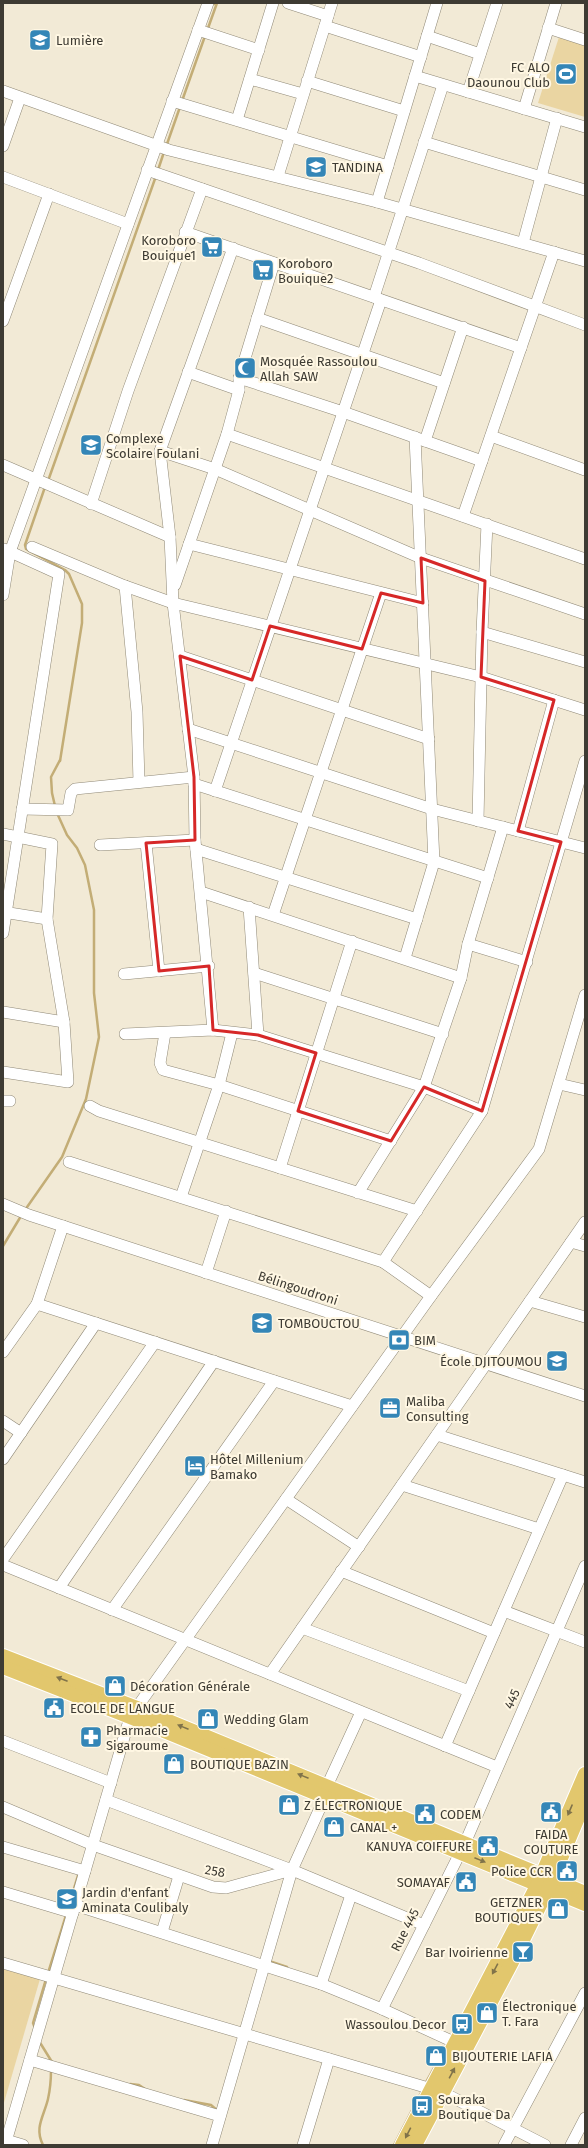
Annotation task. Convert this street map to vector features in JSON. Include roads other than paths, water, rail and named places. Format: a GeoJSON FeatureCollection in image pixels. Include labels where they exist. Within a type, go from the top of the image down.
{"type":"FeatureCollection","features":[{"type":"Feature","properties":{"kind":"main road"},"geometry":{"type":"LineString","coordinates":[[3,1656],[326,1792],[545,1881],[585,1893]]}},
{"type":"Feature","properties":{"kind":"main road"},"geometry":{"type":"LineString","coordinates":[[3,1667],[133,1712]]}},
{"type":"Feature","properties":{"kind":"main road"},"geometry":{"type":"LineString","coordinates":[[402,2145],[512,1962],[545,1881],[585,1774]]}},
{"type":"Feature","properties":{"kind":"main road"},"geometry":{"type":"LineString","coordinates":[[415,2145],[456,2043],[545,1881],[585,1801]]}},
{"type":"Feature","properties":{"kind":"main road"},"geometry":{"type":"LineString","coordinates":[[545,1881],[585,1904]]}},
{"type":"Feature","properties":{"kind":"street"},"geometry":{"type":"LineString","coordinates":[[3,595],[7,550],[38,482],[128,224],[154,172],[156,145],[178,103],[203,32],[208,3]]}},
{"type":"Feature","properties":{"kind":"street"},"geometry":{"type":"LineString","coordinates":[[237,120],[273,3]]}},
{"type":"Feature","properties":{"kind":"street"},"geometry":{"type":"LineString","coordinates":[[288,3],[326,21],[421,57]]}},
{"type":"Feature","properties":{"kind":"street"},"geometry":{"type":"LineString","coordinates":[[278,176],[332,3]]}},
{"type":"Feature","properties":{"kind":"street"},"geometry":{"type":"LineString","coordinates":[[377,202],[437,3]]}},
{"type":"Feature","properties":{"kind":"street"},"geometry":{"type":"LineString","coordinates":[[468,92],[497,3]]}},
{"type":"Feature","properties":{"kind":"street"},"geometry":{"type":"LineString","coordinates":[[524,108],[556,3]]}},
{"type":"Feature","properties":{"kind":"street"},"geometry":{"type":"LineString","coordinates":[[548,28],[584,37]]}},
{"type":"Feature","properties":{"kind":"street"},"geometry":{"type":"LineString","coordinates":[[203,32],[259,50]]}},
{"type":"Feature","properties":{"kind":"street"},"geometry":{"type":"LineString","coordinates":[[427,36],[480,54]]}},
{"type":"Feature","properties":{"kind":"street"},"geometry":{"type":"LineString","coordinates":[[415,76],[585,127]]}},
{"type":"Feature","properties":{"kind":"street"},"geometry":{"type":"LineString","coordinates":[[250,79],[303,94]]}},
{"type":"Feature","properties":{"kind":"street"},"geometry":{"type":"LineString","coordinates":[[307,81],[404,111]]}},
{"type":"Feature","properties":{"kind":"street"},"geometry":{"type":"LineString","coordinates":[[215,791],[362,355],[388,252],[443,85]]}},
{"type":"Feature","properties":{"kind":"street"},"geometry":{"type":"LineString","coordinates":[[3,91],[156,145],[377,202],[585,261]]}},
{"type":"Feature","properties":{"kind":"street"},"geometry":{"type":"LineString","coordinates":[[3,146],[20,98]]}},
{"type":"Feature","properties":{"kind":"street"},"geometry":{"type":"LineString","coordinates":[[178,103],[388,166]]}},
{"type":"Feature","properties":{"kind":"street"},"geometry":{"type":"LineString","coordinates":[[523,243],[557,118]]}},
{"type":"Feature","properties":{"kind":"street"},"geometry":{"type":"LineString","coordinates":[[424,142],[585,190]]}},
{"type":"Feature","properties":{"kind":"street"},"geometry":{"type":"LineString","coordinates":[[154,172],[388,252],[585,325]]}},
{"type":"Feature","properties":{"kind":"street"},"geometry":{"type":"LineString","coordinates":[[3,177],[128,224]]}},
{"type":"Feature","properties":{"kind":"street"},"geometry":{"type":"LineString","coordinates":[[91,504],[128,391],[202,189]]}},
{"type":"Feature","properties":{"kind":"street"},"geometry":{"type":"LineString","coordinates":[[3,321],[49,194]]}},
{"type":"Feature","properties":{"kind":"street"},"geometry":{"type":"LineString","coordinates":[[185,232],[521,348]]}},
{"type":"Feature","properties":{"kind":"street"},"geometry":{"type":"LineString","coordinates":[[213,1030],[209,966],[196,844],[194,780],[173,602],[174,589],[170,537],[160,451],[233,248]]}},
{"type":"Feature","properties":{"kind":"street"},"geometry":{"type":"LineString","coordinates":[[463,516],[554,252]]}},
{"type":"Feature","properties":{"kind":"street"},"geometry":{"type":"LineString","coordinates":[[174,589],[227,434],[239,390],[239,378],[274,263]]}},
{"type":"Feature","properties":{"kind":"street"},"geometry":{"type":"LineString","coordinates":[[257,318],[444,383]]}},
{"type":"Feature","properties":{"kind":"street"},"geometry":{"type":"LineString","coordinates":[[405,958],[434,862],[418,500],[420,439],[444,383],[462,327]]}},
{"type":"Feature","properties":{"kind":"street"},"geometry":{"type":"LineString","coordinates":[[188,372],[239,390]]}},
{"type":"Feature","properties":{"kind":"street"},"geometry":{"type":"LineString","coordinates":[[239,378],[343,412],[482,461]]}},
{"type":"Feature","properties":{"kind":"street"},"geometry":{"type":"LineString","coordinates":[[227,434],[463,516],[584,555]]}},
{"type":"Feature","properties":{"kind":"street"},"geometry":{"type":"LineString","coordinates":[[491,436],[585,470]]}},
{"type":"Feature","properties":{"kind":"street"},"geometry":{"type":"LineString","coordinates":[[160,451],[215,469],[421,558],[585,614]]}},
{"type":"Feature","properties":{"kind":"street"},"geometry":{"type":"LineString","coordinates":[[3,465],[38,482],[170,537]]}},
{"type":"Feature","properties":{"kind":"street"},"geometry":{"type":"LineString","coordinates":[[478,821],[482,632],[487,524]]}},
{"type":"Feature","properties":{"kind":"street"},"geometry":{"type":"LineString","coordinates":[[189,544],[422,603]]}},
{"type":"Feature","properties":{"kind":"street"},"geometry":{"type":"LineString","coordinates":[[32,547],[125,586],[173,602],[481,678],[585,710]]}},
{"type":"Feature","properties":{"kind":"street"},"geometry":{"type":"LineString","coordinates":[[3,933],[5,912],[59,574],[7,550]]}},
{"type":"Feature","properties":{"kind":"street"},"geometry":{"type":"LineString","coordinates":[[125,586],[137,712],[139,782]]}},
{"type":"Feature","properties":{"kind":"street"},"geometry":{"type":"LineString","coordinates":[[273,915],[381,593]]}},
{"type":"Feature","properties":{"kind":"street"},"geometry":{"type":"LineString","coordinates":[[482,632],[585,662]]}},
{"type":"Feature","properties":{"kind":"street"},"geometry":{"type":"LineString","coordinates":[[180,656],[429,739]]}},
{"type":"Feature","properties":{"kind":"street"},"geometry":{"type":"LineString","coordinates":[[518,831],[554,700]]}},
{"type":"Feature","properties":{"kind":"street"},"geometry":{"type":"LineString","coordinates":[[188,729],[432,809],[585,848]]}},
{"type":"Feature","properties":{"kind":"street"},"geometry":{"type":"LineString","coordinates":[[383,1262],[482,1111],[585,761]]}},
{"type":"Feature","properties":{"kind":"street"},"geometry":{"type":"LineString","coordinates":[[22,809],[51,811],[68,810],[70,792],[75,789],[139,782],[194,780],[215,791],[488,878]]}},
{"type":"Feature","properties":{"kind":"street"},"geometry":{"type":"LineString","coordinates":[[358,1193],[424,1087],[461,978],[468,944],[503,827]]}},
{"type":"Feature","properties":{"kind":"street"},"geometry":{"type":"LineString","coordinates":[[3,834],[52,844],[47,919],[64,1022],[68,1082],[3,1072]]}},
{"type":"Feature","properties":{"kind":"street"},"geometry":{"type":"LineString","coordinates":[[146,842],[159,971]]}},
{"type":"Feature","properties":{"kind":"street"},"geometry":{"type":"LineString","coordinates":[[100,845],[146,842],[196,844],[286,877],[417,919]]}},
{"type":"Feature","properties":{"kind":"street"},"geometry":{"type":"LineString","coordinates":[[201,892],[405,958],[461,978]]}},
{"type":"Feature","properties":{"kind":"street"},"geometry":{"type":"LineString","coordinates":[[249,907],[258,1035]]}},
{"type":"Feature","properties":{"kind":"street"},"geometry":{"type":"LineString","coordinates":[[5,912],[47,919]]}},
{"type":"Feature","properties":{"kind":"street"},"geometry":{"type":"LineString","coordinates":[[280,1168],[352,941]]}},
{"type":"Feature","properties":{"kind":"street"},"geometry":{"type":"LineString","coordinates":[[468,944],[527,962]]}},
{"type":"Feature","properties":{"kind":"street"},"geometry":{"type":"LineString","coordinates":[[124,974],[209,966]]}},
{"type":"Feature","properties":{"kind":"street"},"geometry":{"type":"LineString","coordinates":[[254,973],[443,1034]]}},
{"type":"Feature","properties":{"kind":"street"},"geometry":{"type":"LineString","coordinates":[[23,2145],[6,2143],[133,1712],[186,1640],[402,1336],[539,1149],[560,1084],[585,996]]}},
{"type":"Feature","properties":{"kind":"street"},"geometry":{"type":"LineString","coordinates":[[3,1012],[64,1022]]}},
{"type":"Feature","properties":{"kind":"street"},"geometry":{"type":"LineString","coordinates":[[125,1034],[213,1030],[258,1035],[424,1087],[482,1111]]}},
{"type":"Feature","properties":{"kind":"street"},"geometry":{"type":"LineString","coordinates":[[165,1033],[160,1063],[163,1070],[219,1085],[391,1141]]}},
{"type":"Feature","properties":{"kind":"street"},"geometry":{"type":"LineString","coordinates":[[181,1197],[219,1085],[232,1033]]}},
{"type":"Feature","properties":{"kind":"street"},"geometry":{"type":"LineString","coordinates":[[560,1084],[585,1090]]}},
{"type":"Feature","properties":{"kind":"street"},"geometry":{"type":"LineString","coordinates":[[90,1106],[98,1111],[200,1142],[417,1212]]}},
{"type":"Feature","properties":{"kind":"street"},"geometry":{"type":"LineString","coordinates":[[69,1162],[383,1262],[431,1296]]}},
{"type":"Feature","properties":{"kind":"street","name":"Bélingoudroni"},"geometry":{"type":"LineString","coordinates":[[8,1206],[29,1215],[585,1396]]}},
{"type":"Feature","properties":{"kind":"street"},"geometry":{"type":"LineString","coordinates":[[206,1272],[226,1211]]}},
{"type":"Feature","properties":{"kind":"street"},"geometry":{"type":"LineString","coordinates":[[270,1674],[585,1222]]}},
{"type":"Feature","properties":{"kind":"street"},"geometry":{"type":"LineString","coordinates":[[3,1352],[37,1304],[63,1226]]}},
{"type":"Feature","properties":{"kind":"street"},"geometry":{"type":"LineString","coordinates":[[571,1242],[585,1246]]}},
{"type":"Feature","properties":{"kind":"street"},"geometry":{"type":"LineString","coordinates":[[530,1301],[585,1317]]}},
{"type":"Feature","properties":{"kind":"street"},"geometry":{"type":"LineString","coordinates":[[37,1304],[352,1406]]}},
{"type":"Feature","properties":{"kind":"street"},"geometry":{"type":"LineString","coordinates":[[3,1459],[96,1323]]}},
{"type":"Feature","properties":{"kind":"street"},"geometry":{"type":"LineString","coordinates":[[3,1559],[155,1342]]}},
{"type":"Feature","properties":{"kind":"street"},"geometry":{"type":"LineString","coordinates":[[59,1588],[214,1361]]}},
{"type":"Feature","properties":{"kind":"street"},"geometry":{"type":"LineString","coordinates":[[112,1610],[274,1381]]}},
{"type":"Feature","properties":{"kind":"street"},"geometry":{"type":"LineString","coordinates":[[3,1421],[21,1434]]}},
{"type":"Feature","properties":{"kind":"street"},"geometry":{"type":"LineString","coordinates":[[437,1434],[585,1482]]}},
{"type":"Feature","properties":{"kind":"street"},"geometry":{"type":"LineString","coordinates":[[445,1746],[563,1475]]}},
{"type":"Feature","properties":{"kind":"street"},"geometry":{"type":"LineString","coordinates":[[402,1485],[539,1529]]}},
{"type":"Feature","properties":{"kind":"street"},"geometry":{"type":"LineString","coordinates":[[286,1499],[359,1547]]}},
{"type":"Feature","properties":{"kind":"street"},"geometry":{"type":"LineString","coordinates":[[3,1565],[497,1768]]}},
{"type":"Feature","properties":{"kind":"street","name":"445"},"geometry":{"type":"LineString","coordinates":[[462,1847],[585,1566]]}},
{"type":"Feature","properties":{"kind":"street"},"geometry":{"type":"LineString","coordinates":[[342,1571],[494,1633]]}},
{"type":"Feature","properties":{"kind":"street"},"geometry":{"type":"LineString","coordinates":[[504,1611],[585,1642]]}},
{"type":"Feature","properties":{"kind":"street"},"geometry":{"type":"LineString","coordinates":[[302,1628],[469,1691]]}},
{"type":"Feature","properties":{"kind":"street"},"geometry":{"type":"LineString","coordinates":[[212,2145],[292,1870],[361,1712]]}},
{"type":"Feature","properties":{"kind":"street"},"geometry":{"type":"LineString","coordinates":[[3,1741],[111,1783]]}},
{"type":"Feature","properties":{"kind":"street"},"geometry":{"type":"LineString","coordinates":[[106,1800],[292,1870],[424,1925]]}},
{"type":"Feature","properties":{"kind":"street","name":"258"},"geometry":{"type":"LineString","coordinates":[[3,1807],[93,1844],[213,1887],[226,1888],[292,1870]]}},
{"type":"Feature","properties":{"kind":"street"},"geometry":{"type":"LineString","coordinates":[[3,1847],[85,1871]]}},
{"type":"Feature","properties":{"kind":"street","name":"Rue 445"},"geometry":{"type":"LineString","coordinates":[[382,2009],[462,1847]]}},
{"type":"Feature","properties":{"kind":"street"},"geometry":{"type":"LineString","coordinates":[[162,1932],[179,1876]]}},
{"type":"Feature","properties":{"kind":"street"},"geometry":{"type":"LineString","coordinates":[[3,1892],[162,1932],[264,1965],[321,1984],[382,2009],[456,2043]]}},
{"type":"Feature","properties":{"kind":"street"},"geometry":{"type":"LineString","coordinates":[[321,1984],[351,1895]]}},
{"type":"Feature","properties":{"kind":"street"},"geometry":{"type":"LineString","coordinates":[[3,1963],[436,2090],[545,2145]]}},
{"type":"Feature","properties":{"kind":"street"},"geometry":{"type":"LineString","coordinates":[[504,2145],[585,1993]]}},
{"type":"Feature","properties":{"kind":"street"},"geometry":{"type":"LineString","coordinates":[[303,2145],[329,2059]]}},
{"type":"Feature","properties":{"kind":"street"},"geometry":{"type":"LineString","coordinates":[[30,2060],[220,2116]]}},
{"type":"Feature","properties":{"kind":"street"},"geometry":{"type":"LineString","coordinates":[[571,2145],[585,2118]]}},
{"type":"Feature","properties":{"kind":"waterway"},"geometry":{"type":"LineString","coordinates":[[207,31],[217,3]]}},
{"type":"Feature","properties":{"kind":"waterway"},"geometry":{"type":"LineString","coordinates":[[182,101],[205,36]]}},
{"type":"Feature","properties":{"kind":"waterway"},"geometry":{"type":"LineString","coordinates":[[167,144],[180,107]]}},
{"type":"Feature","properties":{"kind":"waterway"},"geometry":{"type":"LineString","coordinates":[[158,170],[163,155]]}},
{"type":"Feature","properties":{"kind":"waterway"},"geometry":{"type":"LineString","coordinates":[[48,481],[156,176]]}},
{"type":"Feature","properties":{"kind":"waterway"},"geometry":{"type":"LineString","coordinates":[[45,487],[25,545],[26,549],[65,570],[69,574],[82,604],[82,623],[60,761]]}},
{"type":"Feature","properties":{"kind":"waterway"},"geometry":{"type":"LineString","coordinates":[[55,806],[51,777],[60,760]]}},
{"type":"Feature","properties":{"kind":"waterway"},"geometry":{"type":"LineString","coordinates":[[25,1210],[62,1157],[86,1099],[99,1037],[94,993],[94,910],[85,865],[77,848],[67,835],[57,813]]}},
{"type":"Feature","properties":{"kind":"waterway"},"geometry":{"type":"LineString","coordinates":[[3,1246],[21,1216]]}},
{"type":"Feature","properties":{"kind":"waterway"},"geometry":{"type":"LineString","coordinates":[[68,1908],[79,1872]]}},
{"type":"Feature","properties":{"kind":"waterway"},"geometry":{"type":"LineString","coordinates":[[48,1973],[66,1915]]}},
{"type":"Feature","properties":{"kind":"waterway"},"geometry":{"type":"LineString","coordinates":[[269,1961],[287,1967]]}},
{"type":"Feature","properties":{"kind":"waterway"},"geometry":{"type":"LineString","coordinates":[[35,2028],[33,2023],[46,1979]]}},
{"type":"Feature","properties":{"kind":"waterway"},"geometry":{"type":"LineString","coordinates":[[39,2041],[52,2062]]}},
{"type":"Feature","properties":{"kind":"waterway"},"geometry":{"type":"LineString","coordinates":[[425,2084],[435,2066]]}},
{"type":"Feature","properties":{"kind":"waterway"},"geometry":{"type":"LineString","coordinates":[[43,2145],[39,2133],[49,2096],[51,2070]]}},
{"type":"Feature","properties":{"kind":"waterway"},"geometry":{"type":"LineString","coordinates":[[130,2084],[139,2085],[145,2089]]}},
{"type":"Feature","properties":{"kind":"waterway"},"geometry":{"type":"LineString","coordinates":[[394,2145],[423,2089]]}},
{"type":"Feature","properties":{"kind":"waterway"},"geometry":{"type":"LineString","coordinates":[[184,2100],[211,2105],[218,2111]]}},
{"type":"Feature","properties":{"kind":"place","name":"Lumière"},"geometry":{"type":"Point","coordinates":[40,40]}},
{"type":"Feature","properties":{"kind":"place","name":"FC ALO Daounou Club"},"geometry":{"type":"Point","coordinates":[566,74]}},
{"type":"Feature","properties":{"kind":"place","name":"TANDINA"},"geometry":{"type":"Point","coordinates":[316,167]}},
{"type":"Feature","properties":{"kind":"place","name":"Koroboro Bouique1"},"geometry":{"type":"Point","coordinates":[212,247]}},
{"type":"Feature","properties":{"kind":"place","name":"Koroboro Bouique2"},"geometry":{"type":"Point","coordinates":[263,270]}},
{"type":"Feature","properties":{"kind":"place","name":"Mosquée Rassoulou Allah SAW"},"geometry":{"type":"Point","coordinates":[245,368]}},
{"type":"Feature","properties":{"kind":"place","name":"Complexe Scolaire Foulani"},"geometry":{"type":"Point","coordinates":[91,445]}},
{"type":"Feature","properties":{"kind":"place","name":"TOMBOUCTOU"},"geometry":{"type":"Point","coordinates":[262,1323]}},
{"type":"Feature","properties":{"kind":"place","name":"BIM"},"geometry":{"type":"Point","coordinates":[399,1340]}},
{"type":"Feature","properties":{"kind":"place","name":"École DJITOUMOU"},"geometry":{"type":"Point","coordinates":[557,1361]}},
{"type":"Feature","properties":{"kind":"place","name":"Maliba Consulting"},"geometry":{"type":"Point","coordinates":[390,1408]}},
{"type":"Feature","properties":{"kind":"place","name":"Hôtel Millenium Bamako"},"geometry":{"type":"Point","coordinates":[195,1466]}},
{"type":"Feature","properties":{"kind":"place","name":"Décoration Générale"},"geometry":{"type":"Point","coordinates":[115,1686]}},
{"type":"Feature","properties":{"kind":"place","name":"ECOLE DE LANGUE"},"geometry":{"type":"Point","coordinates":[54,1708]}},
{"type":"Feature","properties":{"kind":"place","name":"Wedding Glam"},"geometry":{"type":"Point","coordinates":[208,1719]}},
{"type":"Feature","properties":{"kind":"place","name":"Pharmacie Sigaroume"},"geometry":{"type":"Point","coordinates":[91,1737]}},
{"type":"Feature","properties":{"kind":"place","name":"BOUTIQUE BAZIN"},"geometry":{"type":"Point","coordinates":[174,1764]}},
{"type":"Feature","properties":{"kind":"place","name":"Z ÉLECTRONIQUE"},"geometry":{"type":"Point","coordinates":[289,1805]}},
{"type":"Feature","properties":{"kind":"place","name":"FAIDA COUTURE"},"geometry":{"type":"Point","coordinates":[551,1812]}},
{"type":"Feature","properties":{"kind":"place","name":"CODEM"},"geometry":{"type":"Point","coordinates":[425,1814]}},
{"type":"Feature","properties":{"kind":"place","name":"CANAL +"},"geometry":{"type":"Point","coordinates":[334,1827]}},
{"type":"Feature","properties":{"kind":"place","name":"KANUYA COIFFURE"},"geometry":{"type":"Point","coordinates":[488,1846]}},
{"type":"Feature","properties":{"kind":"place","name":"Police CCR"},"geometry":{"type":"Point","coordinates":[567,1871]}},
{"type":"Feature","properties":{"kind":"place","name":"SOMAYAF"},"geometry":{"type":"Point","coordinates":[466,1882]}},
{"type":"Feature","properties":{"kind":"place","name":"Jardin d'enfant Aminata Coulibaly"},"geometry":{"type":"Point","coordinates":[67,1899]}},
{"type":"Feature","properties":{"kind":"place","name":"GETZNER BOUTIQUES"},"geometry":{"type":"Point","coordinates":[558,1909]}},
{"type":"Feature","properties":{"kind":"place","name":"Bar Ivoirienne"},"geometry":{"type":"Point","coordinates":[523,1952]}},
{"type":"Feature","properties":{"kind":"place","name":"Électronique T. Fara"},"geometry":{"type":"Point","coordinates":[487,2013]}},
{"type":"Feature","properties":{"kind":"place","name":"Wassoulou Decor"},"geometry":{"type":"Point","coordinates":[462,2024]}},
{"type":"Feature","properties":{"kind":"place","name":"BIJOUTERIE LAFIA"},"geometry":{"type":"Point","coordinates":[436,2056]}},
{"type":"Feature","properties":{"kind":"place","name":"Souraka Boutique Da"},"geometry":{"type":"Point","coordinates":[422,2106]}}]}
